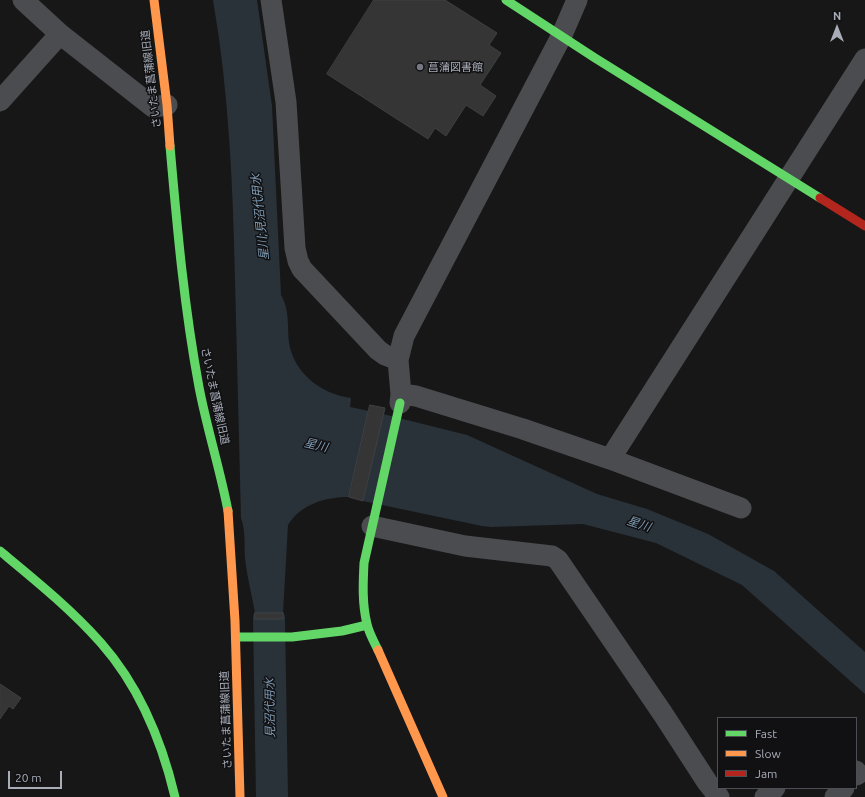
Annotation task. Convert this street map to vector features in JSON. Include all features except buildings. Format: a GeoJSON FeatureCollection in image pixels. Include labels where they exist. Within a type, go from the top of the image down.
{"type":"FeatureCollection","features":[{"type":"Feature","properties":{"kind":"street"},"geometry":{"type":"LineString","coordinates":[[23,0],[60,34],[153,107],[167,105]]}},
{"type":"Feature","properties":{"kind":"street","name":"さいたま菖蒲線旧道"},"geometry":{"type":"LineString","coordinates":[[154,0],[167,105],[176,216],[192,349],[208,431],[225,494],[229,515],[236,637],[240,797]]}},
{"type":"Feature","properties":{"kind":"street"},"geometry":{"type":"LineString","coordinates":[[271,0],[286,102],[295,248],[298,261],[302,269],[378,350],[385,355],[398,360]]}},
{"type":"Feature","properties":{"kind":"street"},"geometry":{"type":"LineString","coordinates":[[506,0],[561,37],[865,226]]}},
{"type":"Feature","properties":{"kind":"street"},"geometry":{"type":"LineString","coordinates":[[443,797],[367,625],[363,604],[362,582],[364,563],[401,398],[398,360],[404,336],[561,37],[577,0]]}},
{"type":"Feature","properties":{"kind":"street"},"geometry":{"type":"LineString","coordinates":[[0,101],[60,34]]}},
{"type":"Feature","properties":{"kind":"street"},"geometry":{"type":"LineString","coordinates":[[610,458],[865,59]]}},
{"type":"Feature","properties":{"kind":"street"},"geometry":{"type":"LineString","coordinates":[[401,398],[416,396],[524,429],[610,458],[740,508]]}},
{"type":"Feature","properties":{"kind":"street"},"geometry":{"type":"LineString","coordinates":[[374,516],[465,546],[552,556],[558,560],[663,714],[707,782],[719,797]]}},
{"type":"Feature","properties":{"kind":"street"},"geometry":{"type":"LineString","coordinates":[[0,551],[67,608],[102,643],[128,680],[147,712],[168,769],[175,797]]}},
{"type":"Feature","properties":{"kind":"street"},"geometry":{"type":"LineString","coordinates":[[236,637],[283,637],[342,631],[367,625]]}},
{"type":"Feature","properties":{"kind":"street"},"geometry":{"type":"LineString","coordinates":[[765,797],[774,789]]}},
{"type":"Feature","properties":{"kind":"street"},"geometry":{"type":"LineString","coordinates":[[835,797],[843,789]]}},
{"type":"Feature","properties":{"kind":"water"},"geometry":{"type":"Polygon","coordinates":[[[213,0],[257,0],[272,106],[281,295],[286,306],[289,343],[292,354],[303,373],[320,387],[340,396],[351,398],[350,407],[369,411],[349,497],[331,498],[314,503],[300,512],[288,525],[283,613],[255,613],[245,558],[243,523],[241,518],[234,245],[229,139],[223,69],[213,0]]]}},
{"type":"Feature","properties":{"kind":"water","name":"星川"},"geometry":{"type":"Polygon","coordinates":[[[383,414],[467,435],[597,494],[647,509],[708,534],[774,571],[865,652],[865,694],[742,585],[656,543],[583,524],[491,527],[363,501],[383,414]]]}},
{"type":"Feature","properties":{"kind":"waterway","name":"見沼代用水"},"geometry":{"type":"LineString","coordinates":[[269,619],[272,797]]}},
{"type":"Feature","properties":{"kind":"traffic: fast"},"geometry":{"type":"LineString","coordinates":[[506,0],[595,58],[820,198]]}},
{"type":"Feature","properties":{"kind":"traffic: fast"},"geometry":{"type":"LineString","coordinates":[[170,146],[175,206],[189,327],[202,403],[228,511]]}},
{"type":"Feature","properties":{"kind":"traffic: fast"},"geometry":{"type":"LineString","coordinates":[[378,650],[369,631],[365,616],[363,594],[364,563],[400,403]]}},
{"type":"Feature","properties":{"kind":"traffic: fast"},"geometry":{"type":"LineString","coordinates":[[0,551],[65,607],[89,630],[115,660],[138,696],[156,735],[170,776],[175,797]]}},
{"type":"Feature","properties":{"kind":"traffic: fast"},"geometry":{"type":"LineString","coordinates":[[236,637],[292,637],[342,631],[367,625]]}},
{"type":"Feature","properties":{"kind":"traffic: slow"},"geometry":{"type":"LineString","coordinates":[[154,0],[167,105],[170,146]]}},
{"type":"Feature","properties":{"kind":"traffic: slow"},"geometry":{"type":"LineString","coordinates":[[228,511],[235,621],[240,797]]}},
{"type":"Feature","properties":{"kind":"traffic: slow"},"geometry":{"type":"LineString","coordinates":[[378,650],[443,797]]}},
{"type":"Feature","properties":{"kind":"traffic: jam"},"geometry":{"type":"LineString","coordinates":[[820,198],[865,226]]}},
{"type":"Feature","properties":{"kind":"place","name":"菖蒲図書館"},"geometry":{"type":"Point","coordinates":[420,67]}},
{"type":"Feature","properties":{"kind":"water label","name":"星川;見沼代用水"},"geometry":{"type":"Point","coordinates":[260,217]}}]}
